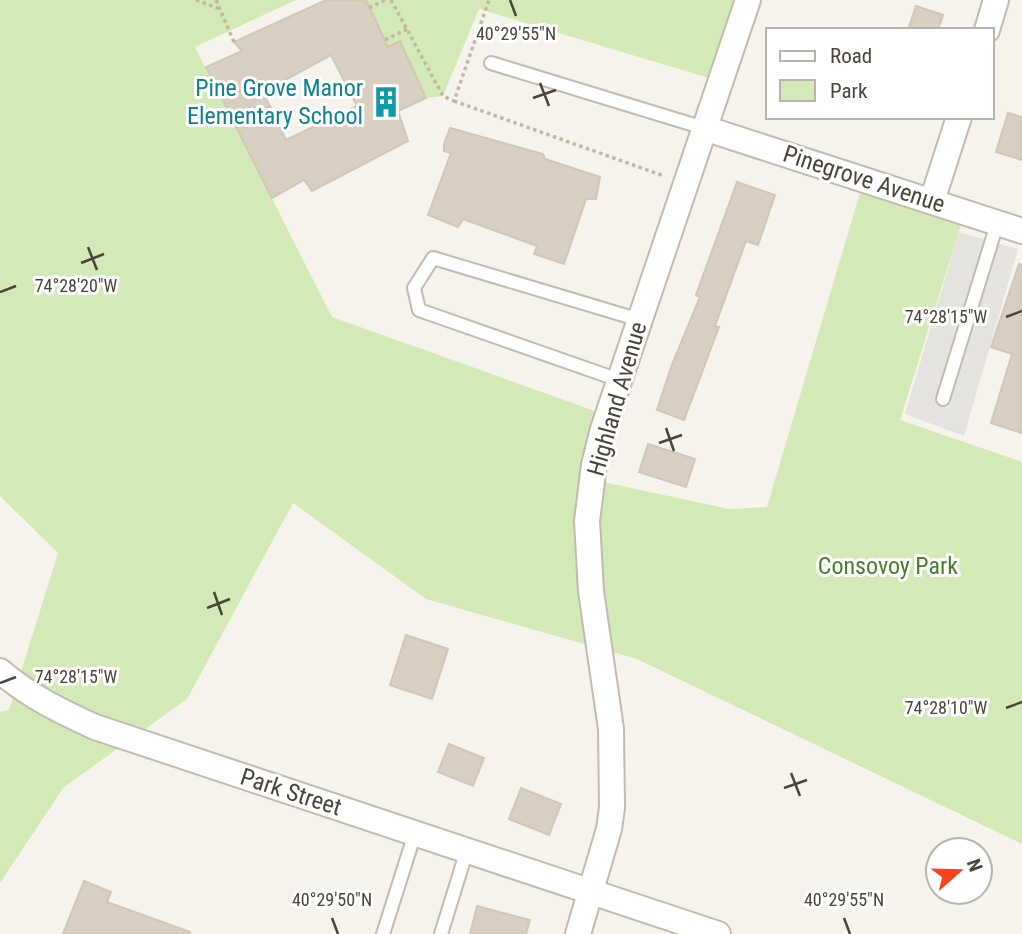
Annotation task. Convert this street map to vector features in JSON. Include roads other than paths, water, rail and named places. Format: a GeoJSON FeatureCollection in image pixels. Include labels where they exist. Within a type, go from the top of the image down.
{"type":"FeatureCollection","features":[{"type":"Feature","properties":{"kind":"street","name":"Highland Avenue"},"geometry":{"type":"LineString","coordinates":[[578,934],[609,829],[612,808],[611,729],[591,591],[587,521],[594,465],[619,380],[748,0]]}},
{"type":"Feature","properties":{"kind":"street"},"geometry":{"type":"LineString","coordinates":[[988,28],[996,0]]}},
{"type":"Feature","properties":{"kind":"street"},"geometry":{"type":"LineString","coordinates":[[932,201],[958,119]]}},
{"type":"Feature","properties":{"kind":"street","name":"Pinegrove Avenue"},"geometry":{"type":"LineString","coordinates":[[704,128],[1022,231]]}},
{"type":"Feature","properties":{"kind":"street","name":"Park Street"},"geometry":{"type":"LineString","coordinates":[[0,671],[22,690],[95,727],[718,934]]}},
{"type":"Feature","properties":{"kind":"lane"},"geometry":{"type":"LineString","coordinates":[[491,64],[704,128]]}},
{"type":"Feature","properties":{"kind":"lane"},"geometry":{"type":"LineString","coordinates":[[943,399],[997,224]]}},
{"type":"Feature","properties":{"kind":"lane"},"geometry":{"type":"LineString","coordinates":[[619,380],[419,310],[414,288],[433,258],[640,320]]}},
{"type":"Feature","properties":{"kind":"lane"},"geometry":{"type":"LineString","coordinates":[[383,934],[415,833]]}},
{"type":"Feature","properties":{"kind":"lane"},"geometry":{"type":"LineString","coordinates":[[441,934],[467,850]]}},
{"type":"Feature","properties":{"kind":"place","name":"Pine Grove Manor Elementary School"},"geometry":{"type":"Point","coordinates":[386,102]}},
{"type":"Feature","properties":{"kind":"park label","name":"Consovoy Park"},"geometry":{"type":"Point","coordinates":[888,566]}}]}
